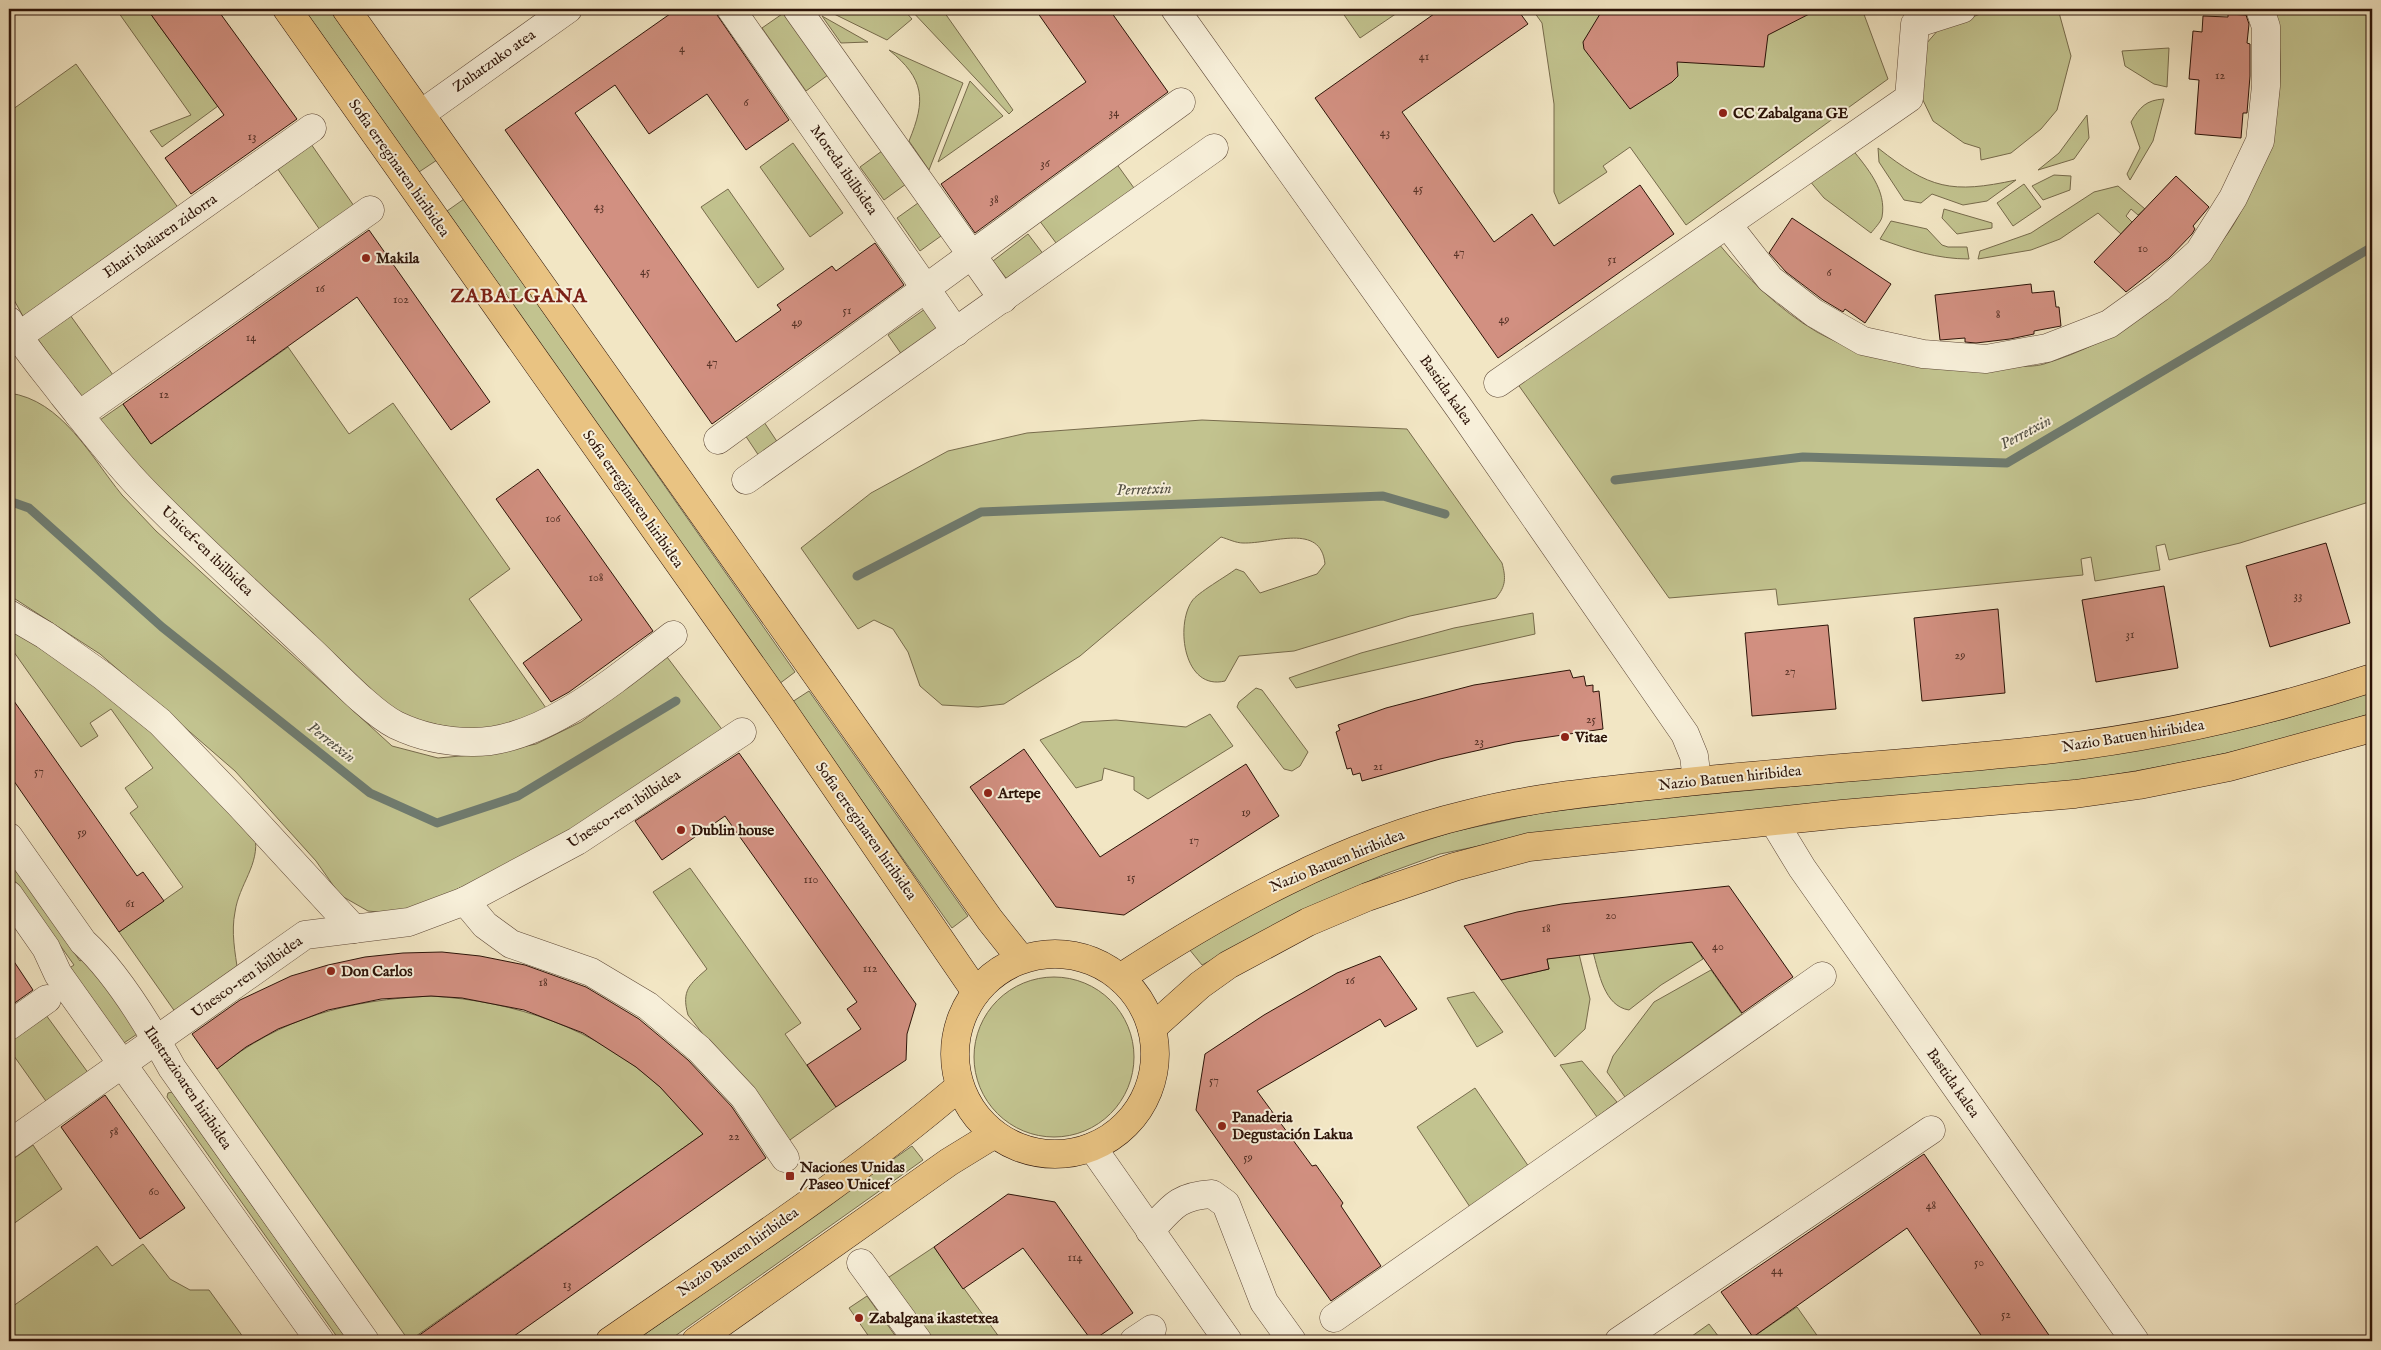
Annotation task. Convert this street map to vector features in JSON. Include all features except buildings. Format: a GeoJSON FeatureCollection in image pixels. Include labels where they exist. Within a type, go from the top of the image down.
{"type":"FeatureCollection","features":[{"type":"Feature","properties":{"kind":"main road","name":"Sofia erreginaren hiribidea"},"geometry":{"type":"LineString","coordinates":[[287,9],[785,714],[976,992]]}},
{"type":"Feature","properties":{"kind":"main road"},"geometry":{"type":"LineString","coordinates":[[346,9],[990,920],[1021,959]]}},
{"type":"Feature","properties":{"kind":"main road","name":"Nazio Batuen hiribidea"},"geometry":{"type":"LineString","coordinates":[[1120,978],[1172,944],[1262,892],[1390,837],[1466,814],[1548,796],[1697,780],[2054,748],[2155,734],[2265,709],[2372,678]]}},
{"type":"Feature","properties":{"kind":"main road"},"geometry":{"type":"LineString","coordinates":[[1152,1028],[1200,985],[1228,965],[1308,922],[1359,900],[1454,867],[1538,846],[2076,794],[2139,785],[2238,765],[2372,728]]}},
{"type":"Feature","properties":{"kind":"main road"},"geometry":{"type":"LineString","coordinates":[[1056,954],[1090,960],[1120,978],[1145,1009],[1152,1028],[1155,1056],[1150,1085],[1137,1111],[1117,1133],[1092,1147],[1058,1155],[1024,1150],[994,1135],[959,1087],[954,1062],[955,1037],[962,1013],[976,992],[996,972],[1021,959],[1056,954]]}},
{"type":"Feature","properties":{"kind":"main road","name":"Nazio Batuen hiribidea"},"geometry":{"type":"LineString","coordinates":[[610,1341],[796,1211],[918,1121],[959,1087]]}},
{"type":"Feature","properties":{"kind":"main road"},"geometry":{"type":"LineString","coordinates":[[696,1341],[949,1162],[994,1135]]}},
{"type":"Feature","properties":{"kind":"street","name":"Zuhatzuko atea"},"geometry":{"type":"LineString","coordinates":[[421,114],[568,9]]}},
{"type":"Feature","properties":{"kind":"street","name":"Moreda ibilbidea"},"geometry":{"type":"LineString","coordinates":[[731,9],[956,332]]}},
{"type":"Feature","properties":{"kind":"street"},"geometry":{"type":"LineString","coordinates":[[797,9],[1004,299]]}},
{"type":"Feature","properties":{"kind":"street","name":"Bastida kalea"},"geometry":{"type":"LineString","coordinates":[[1175,9],[1454,401],[1685,734],[1694,756],[1697,780]]}},
{"type":"Feature","properties":{"kind":"street"},"geometry":{"type":"LineString","coordinates":[[1498,383],[1909,98],[1915,24],[1962,9]]}},
{"type":"Feature","properties":{"kind":"street"},"geometry":{"type":"LineString","coordinates":[[1727,224],[1770,279],[1814,313],[1863,341],[1923,354],[1986,359],[2047,348],[2109,324],[2159,288],[2199,252],[2233,198],[2260,141],[2266,86],[2266,27],[2260,9]]}},
{"type":"Feature","properties":{"kind":"street"},"geometry":{"type":"LineString","coordinates":[[718,440],[1181,102]]}},
{"type":"Feature","properties":{"kind":"street","name":"Ehari ibaiaren zidorra"},"geometry":{"type":"LineString","coordinates":[[12,334],[312,128]]}},
{"type":"Feature","properties":{"kind":"street"},"geometry":{"type":"LineString","coordinates":[[746,480],[1004,299],[1214,148]]}},
{"type":"Feature","properties":{"kind":"street"},"geometry":{"type":"LineString","coordinates":[[79,415],[370,210]]}},
{"type":"Feature","properties":{"kind":"street","name":"Unicef-en ibilbidea"},"geometry":{"type":"LineString","coordinates":[[12,334],[142,489],[374,709],[396,725],[440,740],[473,742],[498,740],[547,723],[595,695],[673,635]]}},
{"type":"Feature","properties":{"kind":"street"},"geometry":{"type":"LineString","coordinates":[[9,614],[46,635],[96,671],[160,722],[240,805],[354,930]]}},
{"type":"Feature","properties":{"kind":"street","name":"Unesco-ren ibilbidea"},"geometry":{"type":"LineString","coordinates":[[9,1144],[305,935],[409,922],[464,901],[577,841],[742,732]]}},
{"type":"Feature","properties":{"kind":"street","name":"Bastida kalea"},"geometry":{"type":"LineString","coordinates":[[1774,822],[1802,868],[2135,1341]]}},
{"type":"Feature","properties":{"kind":"street","name":"Ilustrazioaren hiribidea"},"geometry":{"type":"LineString","coordinates":[[9,837],[83,942],[98,956],[156,1040],[172,1068],[365,1341]]}},
{"type":"Feature","properties":{"kind":"street"},"geometry":{"type":"LineString","coordinates":[[9,894],[46,948],[58,974],[320,1341]]}},
{"type":"Feature","properties":{"kind":"street"},"geometry":{"type":"LineString","coordinates":[[464,901],[485,925],[511,944],[591,972],[648,1006],[699,1049],[744,1096],[785,1158]]}},
{"type":"Feature","properties":{"kind":"street"},"geometry":{"type":"LineString","coordinates":[[1334,1318],[1822,976]]}},
{"type":"Feature","properties":{"kind":"street"},"geometry":{"type":"LineString","coordinates":[[9,1026],[46,999]]}},
{"type":"Feature","properties":{"kind":"street"},"geometry":{"type":"LineString","coordinates":[[1618,1341],[1931,1130]]}},
{"type":"Feature","properties":{"kind":"street"},"geometry":{"type":"LineString","coordinates":[[1092,1147],[1228,1341]]}},
{"type":"Feature","properties":{"kind":"street"},"geometry":{"type":"LineString","coordinates":[[1150,1230],[1172,1208],[1190,1196],[1212,1194],[1226,1204],[1264,1302],[1292,1341]]}},
{"type":"Feature","properties":{"kind":"street"},"geometry":{"type":"LineString","coordinates":[[861,1262],[918,1341]]}},
{"type":"Feature","properties":{"kind":"green space"},"geometry":{"type":"Polygon","coordinates":[[[116,9],[147,9],[218,106],[162,147],[150,131],[191,115],[116,9]]]}},
{"type":"Feature","properties":{"kind":"green space"},"geometry":{"type":"Polygon","coordinates":[[[304,9],[329,9],[437,160],[419,172],[304,9]]]}},
{"type":"Feature","properties":{"kind":"green space"},"geometry":{"type":"Polygon","coordinates":[[[903,9],[912,19],[887,40],[826,10],[903,9]]]}},
{"type":"Feature","properties":{"kind":"green space"},"geometry":{"type":"Polygon","coordinates":[[[910,9],[942,9],[1013,110],[1009,114],[910,9]]]}},
{"type":"Feature","properties":{"kind":"green space"},"geometry":{"type":"Polygon","coordinates":[[[1340,9],[1403,9],[1360,38],[1340,9]]]}},
{"type":"Feature","properties":{"kind":"green space","name":"CC Zabalgana GE"},"geometry":{"type":"Polygon","coordinates":[[[1532,9],[1862,9],[1888,79],[1686,225],[1630,147],[1603,166],[1607,172],[1559,204],[1554,192],[1554,104],[1542,23],[1532,9]]]}},
{"type":"Feature","properties":{"kind":"green space"},"geometry":{"type":"Polygon","coordinates":[[[1994,9],[2058,9],[2071,56],[2057,110],[2041,129],[2011,153],[1981,160],[1980,148],[1964,143],[1933,121],[1920,94],[1926,44],[1939,29],[1994,9]]]}},
{"type":"Feature","properties":{"kind":"green space"},"geometry":{"type":"Polygon","coordinates":[[[2275,9],[2372,9],[2372,501],[2240,543],[2169,560],[2165,544],[2156,546],[2160,570],[2095,581],[2091,557],[2081,559],[2083,575],[1778,605],[1776,589],[1669,598],[1517,383],[1718,243],[1764,292],[1803,323],[1840,343],[1887,359],[1936,368],[1986,369],[2032,366],[2071,355],[2097,343],[2147,314],[2192,277],[2211,256],[2238,217],[2250,191],[2269,138],[2277,108],[2280,65],[2279,36],[2275,9]]]}},
{"type":"Feature","properties":{"kind":"green space"},"geometry":{"type":"Polygon","coordinates":[[[785,12],[828,75],[806,91],[762,28],[785,12]]]}},
{"type":"Feature","properties":{"kind":"green space"},"geometry":{"type":"Polygon","coordinates":[[[822,16],[868,42],[841,43],[822,16]]]}},
{"type":"Feature","properties":{"kind":"green space"},"geometry":{"type":"Polygon","coordinates":[[[2169,48],[2167,87],[2154,84],[2125,66],[2122,51],[2169,48]]]}},
{"type":"Feature","properties":{"kind":"green space"},"geometry":{"type":"Polygon","coordinates":[[[889,50],[963,83],[929,170],[909,141],[920,102],[916,81],[910,71],[889,50]]]}},
{"type":"Feature","properties":{"kind":"green space"},"geometry":{"type":"Polygon","coordinates":[[[76,64],[179,209],[24,318],[9,291],[9,112],[76,64]]]}},
{"type":"Feature","properties":{"kind":"green space"},"geometry":{"type":"Polygon","coordinates":[[[970,81],[1003,116],[938,162],[970,81]]]}},
{"type":"Feature","properties":{"kind":"green space"},"geometry":{"type":"Polygon","coordinates":[[[2164,99],[2153,141],[2130,180],[2127,174],[2140,148],[2131,122],[2144,105],[2164,99]]]}},
{"type":"Feature","properties":{"kind":"green space"},"geometry":{"type":"Polygon","coordinates":[[[2087,115],[2089,138],[2074,159],[2038,170],[2059,153],[2087,115]]]}},
{"type":"Feature","properties":{"kind":"green space"},"geometry":{"type":"Polygon","coordinates":[[[793,143],[843,213],[810,237],[760,167],[793,143]]]}},
{"type":"Feature","properties":{"kind":"green space"},"geometry":{"type":"Polygon","coordinates":[[[311,144],[354,206],[320,230],[277,168],[311,144]]]}},
{"type":"Feature","properties":{"kind":"green space"},"geometry":{"type":"Polygon","coordinates":[[[1878,148],[1912,172],[1942,185],[1974,187],[2016,180],[1987,201],[1963,205],[1932,194],[1921,203],[1904,200],[1879,162],[1878,148]]]}},
{"type":"Feature","properties":{"kind":"green space"},"geometry":{"type":"Polygon","coordinates":[[[1852,149],[1874,180],[1882,198],[1882,217],[1871,233],[1824,198],[1809,180],[1852,149]]]}},
{"type":"Feature","properties":{"kind":"green space"},"geometry":{"type":"Polygon","coordinates":[[[882,151],[906,184],[884,200],[860,167],[882,151]]]}},
{"type":"Feature","properties":{"kind":"green space"},"geometry":{"type":"Polygon","coordinates":[[[1116,163],[1139,195],[1062,251],[1039,220],[1116,163]]]}},
{"type":"Feature","properties":{"kind":"green space"},"geometry":{"type":"Polygon","coordinates":[[[2054,175],[2071,176],[2070,190],[2043,200],[2032,186],[2054,175]]]}},
{"type":"Feature","properties":{"kind":"green space"},"geometry":{"type":"Polygon","coordinates":[[[2024,184],[2041,207],[2013,226],[1997,203],[2024,184]]]}},
{"type":"Feature","properties":{"kind":"green space"},"geometry":{"type":"Polygon","coordinates":[[[2118,186],[2145,209],[2138,215],[2131,209],[2126,216],[2132,222],[2121,234],[2098,213],[2060,239],[2031,250],[1978,259],[1980,251],[2031,233],[2094,192],[2118,186]]]}},
{"type":"Feature","properties":{"kind":"green space"},"geometry":{"type":"Polygon","coordinates":[[[728,189],[784,269],[758,288],[701,207],[728,189]]]}},
{"type":"Feature","properties":{"kind":"green space"},"geometry":{"type":"Polygon","coordinates":[[[464,199],[795,672],[779,684],[447,211],[464,199]]]}},
{"type":"Feature","properties":{"kind":"green space"},"geometry":{"type":"Polygon","coordinates":[[[918,203],[941,236],[920,251],[897,218],[918,203]]]}},
{"type":"Feature","properties":{"kind":"green space"},"geometry":{"type":"Polygon","coordinates":[[[1944,209],[1992,223],[1992,228],[1957,234],[1942,218],[1944,209]]]}},
{"type":"Feature","properties":{"kind":"green space"},"geometry":{"type":"Polygon","coordinates":[[[1891,221],[1927,229],[1942,245],[1948,247],[1967,247],[1969,259],[1957,259],[1924,253],[1880,239],[1891,221]]]}},
{"type":"Feature","properties":{"kind":"green space"},"geometry":{"type":"Polygon","coordinates":[[[1028,234],[1044,255],[1009,282],[993,261],[1028,234]]]}},
{"type":"Feature","properties":{"kind":"green space"},"geometry":{"type":"Polygon","coordinates":[[[925,309],[939,329],[902,355],[888,335],[925,309]]]}},
{"type":"Feature","properties":{"kind":"green space"},"geometry":{"type":"Polygon","coordinates":[[[70,315],[113,375],[81,398],[37,338],[70,315]]]}},
{"type":"Feature","properties":{"kind":"green space"},"geometry":{"type":"Polygon","coordinates":[[[288,347],[349,434],[393,403],[510,569],[469,599],[546,708],[531,718],[476,732],[408,719],[376,699],[162,496],[97,422],[123,404],[151,444],[288,347]]]}},
{"type":"Feature","properties":{"kind":"green space"},"geometry":{"type":"Polygon","coordinates":[[[9,393],[28,398],[60,418],[87,448],[122,495],[156,531],[392,746],[438,758],[494,753],[536,744],[581,722],[667,657],[724,732],[533,853],[432,904],[398,914],[368,911],[340,895],[316,861],[235,771],[100,654],[9,595],[9,393]]]}},
{"type":"Feature","properties":{"kind":"green space"},"geometry":{"type":"Polygon","coordinates":[[[1202,420],[1407,429],[1502,563],[1504,578],[1502,590],[1496,598],[1410,616],[1294,651],[1239,656],[1225,681],[1211,681],[1200,676],[1192,667],[1187,654],[1184,640],[1184,625],[1192,601],[1236,569],[1244,572],[1260,593],[1317,574],[1325,564],[1322,551],[1315,543],[1305,539],[1293,538],[1243,543],[1221,537],[1080,656],[1004,704],[978,707],[942,705],[920,686],[908,652],[893,629],[874,620],[858,629],[801,548],[871,493],[948,451],[1027,433],[1202,420]]]}},
{"type":"Feature","properties":{"kind":"green space"},"geometry":{"type":"Polygon","coordinates":[[[764,422],[778,443],[759,456],[745,435],[764,422]]]}},
{"type":"Feature","properties":{"kind":"green space"},"geometry":{"type":"Polygon","coordinates":[[[1533,613],[1535,634],[1296,688],[1289,678],[1361,653],[1454,628],[1533,613]]]}},
{"type":"Feature","properties":{"kind":"green space"},"geometry":{"type":"Polygon","coordinates":[[[9,627],[98,688],[146,726],[255,836],[255,856],[237,902],[233,927],[238,973],[178,1016],[119,932],[183,887],[130,813],[138,807],[125,788],[153,768],[111,709],[90,723],[98,736],[81,747],[9,645],[9,627]]]}},
{"type":"Feature","properties":{"kind":"green space"},"geometry":{"type":"Polygon","coordinates":[[[1256,688],[1262,690],[1308,752],[1300,766],[1292,771],[1284,769],[1237,707],[1239,702],[1256,688]]]}},
{"type":"Feature","properties":{"kind":"green space"},"geometry":{"type":"Polygon","coordinates":[[[809,691],[968,916],[952,928],[792,702],[809,691]]]}},
{"type":"Feature","properties":{"kind":"green space"},"geometry":{"type":"Polygon","coordinates":[[[2372,692],[2372,713],[2300,735],[2228,753],[2154,768],[2080,780],[1542,833],[1440,854],[1385,874],[1294,915],[1202,965],[1189,949],[1288,894],[1378,856],[1452,832],[1540,813],[1655,799],[2077,760],[2207,737],[2284,719],[2372,692]]]}},
{"type":"Feature","properties":{"kind":"green space"},"geometry":{"type":"Polygon","coordinates":[[[1210,714],[1233,746],[1148,799],[1134,790],[1134,777],[1104,768],[1102,780],[1076,788],[1040,740],[1082,722],[1116,720],[1186,727],[1210,714]]]}},
{"type":"Feature","properties":{"kind":"green space"},"geometry":{"type":"Polygon","coordinates":[[[9,859],[80,961],[89,955],[143,1030],[118,1047],[65,971],[74,965],[9,873],[9,859]]]}},
{"type":"Feature","properties":{"kind":"green space"},"geometry":{"type":"Polygon","coordinates":[[[690,868],[801,1023],[785,1034],[836,1107],[787,1142],[688,1015],[686,993],[688,988],[707,969],[653,892],[690,868]]]}},
{"type":"Feature","properties":{"kind":"green space"},"geometry":{"type":"Polygon","coordinates":[[[1692,942],[1703,959],[1661,985],[1629,1010],[1614,1002],[1608,995],[1600,979],[1593,952],[1692,942]]]}},
{"type":"Feature","properties":{"kind":"green space"},"geometry":{"type":"Polygon","coordinates":[[[1579,954],[1590,999],[1585,1029],[1555,1057],[1501,980],[1549,969],[1547,959],[1579,954]]]}},
{"type":"Feature","properties":{"kind":"green space"},"geometry":{"type":"Polygon","coordinates":[[[1711,970],[1742,1014],[1625,1097],[1607,1072],[1613,1056],[1654,1002],[1711,970]]]}},
{"type":"Feature","properties":{"kind":"green space"},"geometry":{"type":"Polygon","coordinates":[[[1046,977],[1062,977],[1092,986],[1111,1000],[1128,1026],[1134,1049],[1134,1065],[1128,1088],[1111,1114],[1092,1128],[1077,1134],[1062,1137],[1046,1137],[1016,1128],[992,1108],[983,1095],[977,1080],[974,1065],[974,1049],[983,1019],[1003,995],[1016,986],[1031,980],[1046,977]]]}},
{"type":"Feature","properties":{"kind":"green space"},"geometry":{"type":"Polygon","coordinates":[[[1474,992],[1503,1032],[1477,1047],[1447,998],[1474,992]]]}},
{"type":"Feature","properties":{"kind":"green space"},"geometry":{"type":"Polygon","coordinates":[[[431,996],[493,1004],[523,1011],[581,1033],[608,1048],[659,1086],[703,1134],[409,1341],[217,1069],[241,1051],[266,1036],[317,1014],[372,1002],[431,996]]]}},
{"type":"Feature","properties":{"kind":"green space"},"geometry":{"type":"Polygon","coordinates":[[[46,1015],[89,1074],[48,1104],[9,1049],[9,1042],[46,1015]]]}},
{"type":"Feature","properties":{"kind":"green space"},"geometry":{"type":"Polygon","coordinates":[[[1582,1061],[1617,1102],[1597,1117],[1560,1065],[1582,1061]]]}},
{"type":"Feature","properties":{"kind":"green space"},"geometry":{"type":"Polygon","coordinates":[[[1475,1088],[1529,1167],[1470,1207],[1417,1127],[1475,1088]]]}},
{"type":"Feature","properties":{"kind":"green space"},"geometry":{"type":"Polygon","coordinates":[[[172,1092],[348,1341],[340,1341],[167,1097],[168,1093],[172,1092]]]}},
{"type":"Feature","properties":{"kind":"green space"},"geometry":{"type":"Polygon","coordinates":[[[33,1145],[62,1189],[9,1227],[9,1162],[33,1145]]]}},
{"type":"Feature","properties":{"kind":"green space"},"geometry":{"type":"Polygon","coordinates":[[[912,1146],[923,1160],[668,1341],[635,1341],[912,1146]]]}},
{"type":"Feature","properties":{"kind":"green space"},"geometry":{"type":"Polygon","coordinates":[[[143,1244],[170,1279],[190,1290],[209,1290],[246,1341],[9,1341],[9,1309],[97,1246],[112,1266],[143,1244]]]}},
{"type":"Feature","properties":{"kind":"green space"},"geometry":{"type":"Polygon","coordinates":[[[934,1247],[1002,1341],[929,1341],[886,1279],[934,1247]]]}},
{"type":"Feature","properties":{"kind":"green space"},"geometry":{"type":"Polygon","coordinates":[[[867,1296],[899,1341],[872,1341],[849,1308],[867,1296]]]}},
{"type":"Feature","properties":{"kind":"green space"},"geometry":{"type":"Polygon","coordinates":[[[1797,1307],[1821,1341],[1756,1341],[1753,1337],[1797,1307]]]}},
{"type":"Feature","properties":{"kind":"green space"},"geometry":{"type":"Polygon","coordinates":[[[1709,1324],[1722,1341],[1685,1341],[1709,1324]]]}},
{"type":"Feature","properties":{"kind":"waterway","name":"Perretxin"},"geometry":{"type":"LineString","coordinates":[[1615,480],[1803,457],[2007,463],[2372,247]]}},
{"type":"Feature","properties":{"kind":"waterway","name":"Perretxin"},"geometry":{"type":"LineString","coordinates":[[857,576],[981,512],[1383,496],[1445,514]]}},
{"type":"Feature","properties":{"kind":"waterway","name":"Perretxin"},"geometry":{"type":"LineString","coordinates":[[9,501],[29,508],[162,627],[370,793],[437,823],[518,796],[676,701]]}},
{"type":"Feature","properties":{"kind":"place","name":"CC Zabalgana GE"},"geometry":{"type":"Point","coordinates":[1723,113]}},
{"type":"Feature","properties":{"kind":"place","name":"Makila"},"geometry":{"type":"Point","coordinates":[366,258]}},
{"type":"Feature","properties":{"kind":"place","name":"Vitae"},"geometry":{"type":"Point","coordinates":[1565,737]}},
{"type":"Feature","properties":{"kind":"place","name":"Artepe"},"geometry":{"type":"Point","coordinates":[988,793]}},
{"type":"Feature","properties":{"kind":"place","name":"Dublin house"},"geometry":{"type":"Point","coordinates":[681,830]}},
{"type":"Feature","properties":{"kind":"place","name":"Don Carlos"},"geometry":{"type":"Point","coordinates":[331,971]}},
{"type":"Feature","properties":{"kind":"place","name":"Panaderia Degustación Lakua"},"geometry":{"type":"Point","coordinates":[1222,1126]}},
{"type":"Feature","properties":{"kind":"place","name":"Naciones Unidas / Paseo Unicef"},"geometry":{"type":"Point","coordinates":[790,1176]}},
{"type":"Feature","properties":{"kind":"place","name":"Zabalgana ikastetxea"},"geometry":{"type":"Point","coordinates":[859,1318]}},
{"type":"Feature","properties":{"kind":"district","name":"ZABALGANA"},"geometry":{"type":"Point","coordinates":[519,296]}}]}
